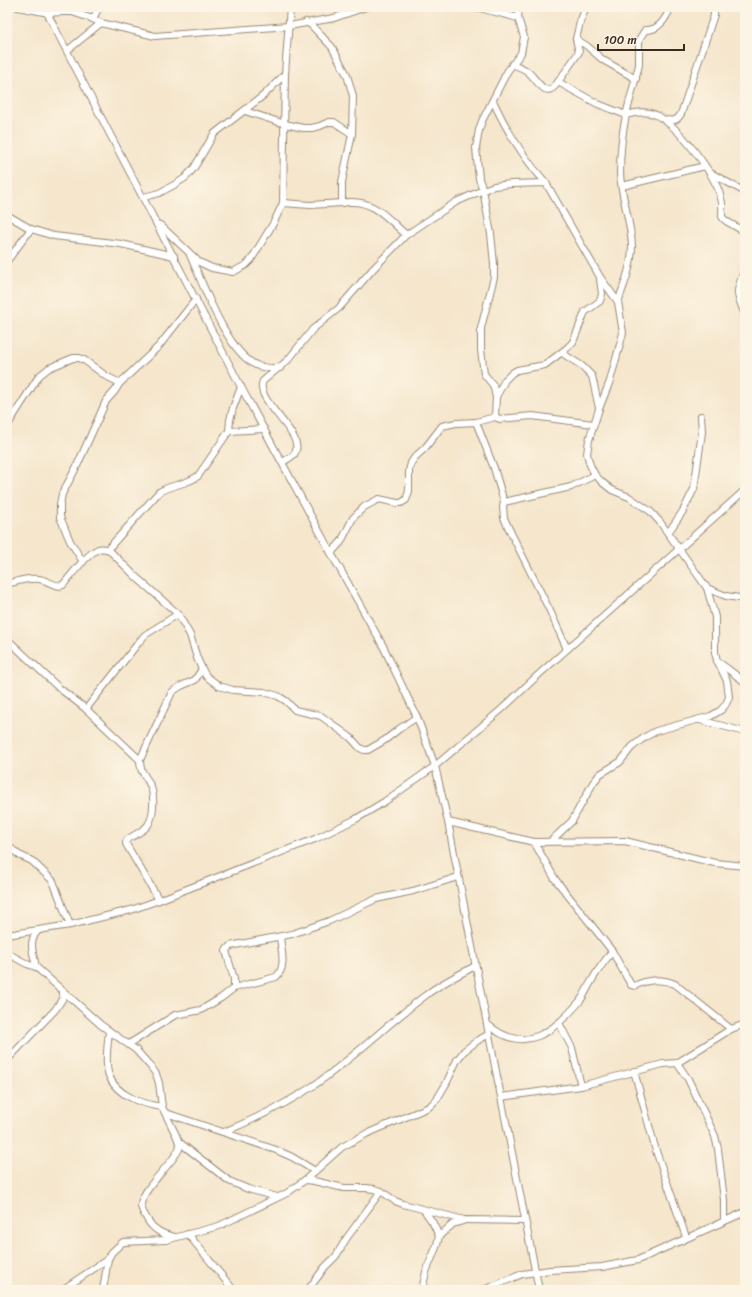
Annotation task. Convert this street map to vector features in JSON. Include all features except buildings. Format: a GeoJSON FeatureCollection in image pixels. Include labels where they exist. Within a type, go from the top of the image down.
{"type":"FeatureCollection","features":[{"type":"Feature","properties":{"kind":"street"},"geometry":{"type":"LineString","coordinates":[[18,7],[49,13],[72,12],[101,23],[156,36],[289,26],[334,18],[366,7]]}},
{"type":"Feature","properties":{"kind":"street"},"geometry":{"type":"LineString","coordinates":[[44,7],[49,13],[241,387],[283,462],[330,553],[383,646],[417,717],[435,766],[448,822],[500,1097],[539,1290]]}},
{"type":"Feature","properties":{"kind":"street"},"geometry":{"type":"LineString","coordinates":[[93,19],[99,7]]}},
{"type":"Feature","properties":{"kind":"street"},"geometry":{"type":"LineString","coordinates":[[156,222],[200,262],[212,268],[233,272],[246,265],[251,260],[274,222],[283,203],[285,74],[290,7]]}},
{"type":"Feature","properties":{"kind":"street"},"geometry":{"type":"LineString","coordinates":[[476,7],[518,18]]}},
{"type":"Feature","properties":{"kind":"street"},"geometry":{"type":"LineString","coordinates":[[495,417],[496,397],[492,385],[484,374],[481,350],[481,328],[494,277],[494,264],[491,234],[483,190],[479,179],[476,144],[478,130],[493,102],[506,72],[521,53],[524,37],[518,18],[519,7]]}},
{"type":"Feature","properties":{"kind":"street"},"geometry":{"type":"LineString","coordinates":[[512,64],[527,71],[543,88],[548,90],[552,89],[577,58],[579,52],[576,39],[580,22],[586,7]]}},
{"type":"Feature","properties":{"kind":"street"},"geometry":{"type":"LineString","coordinates":[[551,841],[572,821],[593,783],[600,774],[620,762],[632,748],[645,737],[656,731],[711,716],[721,710],[729,697],[727,681],[717,660],[714,646],[716,626],[715,617],[707,588],[668,533],[650,511],[640,503],[612,490],[595,475],[587,454],[593,424],[610,381],[623,334],[618,302],[628,267],[632,246],[620,173],[622,134],[639,65],[638,49],[640,38],[646,30],[650,30],[661,23],[671,7]]}},
{"type":"Feature","properties":{"kind":"street"},"geometry":{"type":"LineString","coordinates":[[558,82],[598,104],[626,115],[636,112],[655,115],[665,120],[672,121],[678,119],[714,15],[714,11],[711,7]]}},
{"type":"Feature","properties":{"kind":"street"},"geometry":{"type":"LineString","coordinates":[[306,22],[311,25],[332,48],[347,75],[353,96],[352,134],[342,182],[342,203]]}},
{"type":"Feature","properties":{"kind":"street"},"geometry":{"type":"LineString","coordinates":[[68,50],[101,23]]}},
{"type":"Feature","properties":{"kind":"street"},"geometry":{"type":"LineString","coordinates":[[576,39],[587,46],[603,60],[636,79]]}},
{"type":"Feature","properties":{"kind":"street"},"geometry":{"type":"LineString","coordinates":[[144,197],[159,193],[184,178],[194,168],[209,139],[264,95],[285,74]]}},
{"type":"Feature","properties":{"kind":"street"},"geometry":{"type":"LineString","coordinates":[[493,102],[503,123],[515,142],[546,183],[600,277],[618,302]]}},
{"type":"Feature","properties":{"kind":"street"},"geometry":{"type":"LineString","coordinates":[[244,111],[303,128],[312,128],[329,122],[334,122],[352,134]]}},
{"type":"Feature","properties":{"kind":"street"},"geometry":{"type":"LineString","coordinates":[[665,120],[698,154],[722,200],[722,217],[745,232]]}},
{"type":"Feature","properties":{"kind":"street"},"geometry":{"type":"LineString","coordinates":[[622,186],[706,168],[745,192]]}},
{"type":"Feature","properties":{"kind":"street"},"geometry":{"type":"LineString","coordinates":[[283,462],[294,455],[297,451],[294,438],[285,422],[274,411],[264,396],[261,388],[263,381],[288,360],[313,329],[339,308],[353,290],[406,235],[456,202],[483,190],[494,186],[511,184],[546,183]]}},
{"type":"Feature","properties":{"kind":"street"},"geometry":{"type":"LineString","coordinates":[[283,203],[310,205],[352,201],[365,203],[386,216],[406,235]]}},
{"type":"Feature","properties":{"kind":"street"},"geometry":{"type":"LineString","coordinates":[[7,216],[31,229],[54,236],[121,244],[174,256]]}},
{"type":"Feature","properties":{"kind":"street"},"geometry":{"type":"LineString","coordinates":[[7,261],[31,229]]}},
{"type":"Feature","properties":{"kind":"street"},"geometry":{"type":"LineString","coordinates":[[188,252],[208,298],[236,349],[254,365],[263,368],[280,368]]}},
{"type":"Feature","properties":{"kind":"street"},"geometry":{"type":"LineString","coordinates":[[745,269],[737,290],[737,294],[745,314]]}},
{"type":"Feature","properties":{"kind":"street"},"geometry":{"type":"LineString","coordinates":[[496,397],[512,373],[517,370],[545,365],[562,353],[573,342],[585,312],[600,301],[602,294],[600,277]]}},
{"type":"Feature","properties":{"kind":"street"},"geometry":{"type":"LineString","coordinates":[[82,562],[70,541],[60,518],[62,494],[77,466],[106,401],[120,383],[159,346],[196,299]]}},
{"type":"Feature","properties":{"kind":"street"},"geometry":{"type":"LineString","coordinates":[[562,353],[582,366],[592,376],[599,409]]}},
{"type":"Feature","properties":{"kind":"street"},"geometry":{"type":"LineString","coordinates":[[7,426],[39,376],[49,368],[73,358],[84,360],[106,376],[120,383]]}},
{"type":"Feature","properties":{"kind":"street"},"geometry":{"type":"LineString","coordinates":[[108,549],[159,492],[166,487],[191,481],[198,476],[229,431],[233,408],[241,387]]}},
{"type":"Feature","properties":{"kind":"street"},"geometry":{"type":"LineString","coordinates":[[330,553],[341,542],[353,518],[364,506],[379,499],[397,503],[401,503],[406,500],[409,491],[409,471],[411,463],[442,426],[456,423],[476,422],[495,417],[500,419],[532,416],[593,424]]}},
{"type":"Feature","properties":{"kind":"street"},"geometry":{"type":"LineString","coordinates":[[668,533],[683,511],[694,489],[702,432],[701,416]]}},
{"type":"Feature","properties":{"kind":"street"},"geometry":{"type":"LineString","coordinates":[[476,422],[494,468],[504,502],[504,518],[510,533],[550,611],[567,649]]}},
{"type":"Feature","properties":{"kind":"street"},"geometry":{"type":"LineString","coordinates":[[229,431],[264,429]]}},
{"type":"Feature","properties":{"kind":"street"},"geometry":{"type":"LineString","coordinates":[[504,502],[571,487],[595,475]]}},
{"type":"Feature","properties":{"kind":"street"},"geometry":{"type":"LineString","coordinates":[[7,935],[38,931],[131,910],[335,830],[384,802],[435,766],[502,709],[745,490]]}},
{"type":"Feature","properties":{"kind":"street"},"geometry":{"type":"LineString","coordinates":[[7,584],[23,579],[40,579],[61,586],[82,562],[100,549],[108,549],[136,577],[178,614],[190,635],[202,669],[206,676],[219,686],[233,690],[264,692],[278,696],[286,701],[295,710],[321,716],[351,738],[360,748],[364,750],[368,750],[385,740],[417,717]]}},
{"type":"Feature","properties":{"kind":"street"},"geometry":{"type":"LineString","coordinates":[[707,588],[726,596],[745,598]]}},
{"type":"Feature","properties":{"kind":"street"},"geometry":{"type":"LineString","coordinates":[[86,709],[145,635],[178,614]]}},
{"type":"Feature","properties":{"kind":"street"},"geometry":{"type":"LineString","coordinates":[[7,639],[59,688],[86,709],[140,760]]}},
{"type":"Feature","properties":{"kind":"street"},"geometry":{"type":"LineString","coordinates":[[717,660],[745,682]]}},
{"type":"Feature","properties":{"kind":"street"},"geometry":{"type":"LineString","coordinates":[[159,900],[126,844],[128,839],[147,826],[154,799],[150,785],[141,771],[140,760],[172,692],[194,680],[202,669]]}},
{"type":"Feature","properties":{"kind":"street"},"geometry":{"type":"LineString","coordinates":[[700,720],[745,732]]}},
{"type":"Feature","properties":{"kind":"street"},"geometry":{"type":"LineString","coordinates":[[448,822],[534,842],[625,841],[715,863],[745,866]]}},
{"type":"Feature","properties":{"kind":"street"},"geometry":{"type":"LineString","coordinates":[[534,842],[558,884],[580,908],[612,951],[632,985],[660,979],[675,984],[731,1030]]}},
{"type":"Feature","properties":{"kind":"street"},"geometry":{"type":"LineString","coordinates":[[7,845],[11,850],[37,865],[53,882],[70,924]]}},
{"type":"Feature","properties":{"kind":"street"},"geometry":{"type":"LineString","coordinates":[[234,988],[234,979],[226,951],[230,946],[280,937],[307,929],[329,921],[376,899],[413,891],[458,877]]}},
{"type":"Feature","properties":{"kind":"street"},"geometry":{"type":"LineString","coordinates":[[36,967],[32,941],[33,936],[38,931]]}},
{"type":"Feature","properties":{"kind":"street"},"geometry":{"type":"LineString","coordinates":[[129,1044],[175,1015],[201,1010],[234,988],[276,977],[282,970],[280,937]]}},
{"type":"Feature","properties":{"kind":"street"},"geometry":{"type":"LineString","coordinates":[[487,1024],[507,1037],[527,1040],[540,1036],[559,1023],[580,1000],[597,971],[612,951]]}},
{"type":"Feature","properties":{"kind":"street"},"geometry":{"type":"LineString","coordinates":[[7,954],[36,967],[109,1031],[129,1044],[156,1074],[164,1110],[180,1145],[178,1152],[144,1195],[141,1205],[149,1223],[156,1230],[164,1235],[175,1237]]}},
{"type":"Feature","properties":{"kind":"street"},"geometry":{"type":"LineString","coordinates":[[224,1132],[277,1108],[313,1086],[377,1036],[426,994],[448,980],[476,966]]}},
{"type":"Feature","properties":{"kind":"street"},"geometry":{"type":"LineString","coordinates":[[7,1060],[55,1010],[63,998],[63,991]]}},
{"type":"Feature","properties":{"kind":"street"},"geometry":{"type":"LineString","coordinates":[[559,1023],[572,1048],[581,1086]]}},
{"type":"Feature","properties":{"kind":"street"},"geometry":{"type":"LineString","coordinates":[[500,1097],[581,1086],[663,1064],[677,1063],[731,1030],[745,1024]]}},
{"type":"Feature","properties":{"kind":"street"},"geometry":{"type":"LineString","coordinates":[[109,1031],[106,1066],[111,1080],[117,1088],[130,1097],[292,1157],[315,1171]]}},
{"type":"Feature","properties":{"kind":"street"},"geometry":{"type":"LineString","coordinates":[[102,1290],[108,1259],[112,1252],[120,1244],[125,1241],[158,1241],[219,1226],[287,1193],[305,1180],[342,1147],[366,1134],[429,1107],[437,1099],[457,1060],[464,1051],[489,1034]]}},
{"type":"Feature","properties":{"kind":"street"},"geometry":{"type":"LineString","coordinates":[[677,1063],[688,1080],[715,1136],[724,1200],[724,1221]]}},
{"type":"Feature","properties":{"kind":"street"},"geometry":{"type":"LineString","coordinates":[[634,1071],[656,1151],[686,1237]]}},
{"type":"Feature","properties":{"kind":"street"},"geometry":{"type":"LineString","coordinates":[[179,1142],[229,1181],[248,1189],[277,1197]]}},
{"type":"Feature","properties":{"kind":"street"},"geometry":{"type":"LineString","coordinates":[[305,1180],[344,1188],[366,1188],[381,1191],[399,1202],[464,1220],[525,1221]]}},
{"type":"Feature","properties":{"kind":"street"},"geometry":{"type":"LineString","coordinates":[[308,1290],[325,1267],[336,1256],[346,1239],[381,1191]]}},
{"type":"Feature","properties":{"kind":"street"},"geometry":{"type":"LineString","coordinates":[[424,1210],[433,1223],[439,1236]]}},
{"type":"Feature","properties":{"kind":"street"},"geometry":{"type":"LineString","coordinates":[[484,1290],[522,1274],[602,1267],[626,1263],[649,1256],[686,1237],[745,1212]]}},
{"type":"Feature","properties":{"kind":"street"},"geometry":{"type":"LineString","coordinates":[[422,1290],[426,1272],[439,1236],[453,1224],[464,1220]]}},
{"type":"Feature","properties":{"kind":"street"},"geometry":{"type":"LineString","coordinates":[[188,1234],[232,1290]]}},
{"type":"Feature","properties":{"kind":"street"},"geometry":{"type":"LineString","coordinates":[[62,1290],[108,1259]]}}]}
